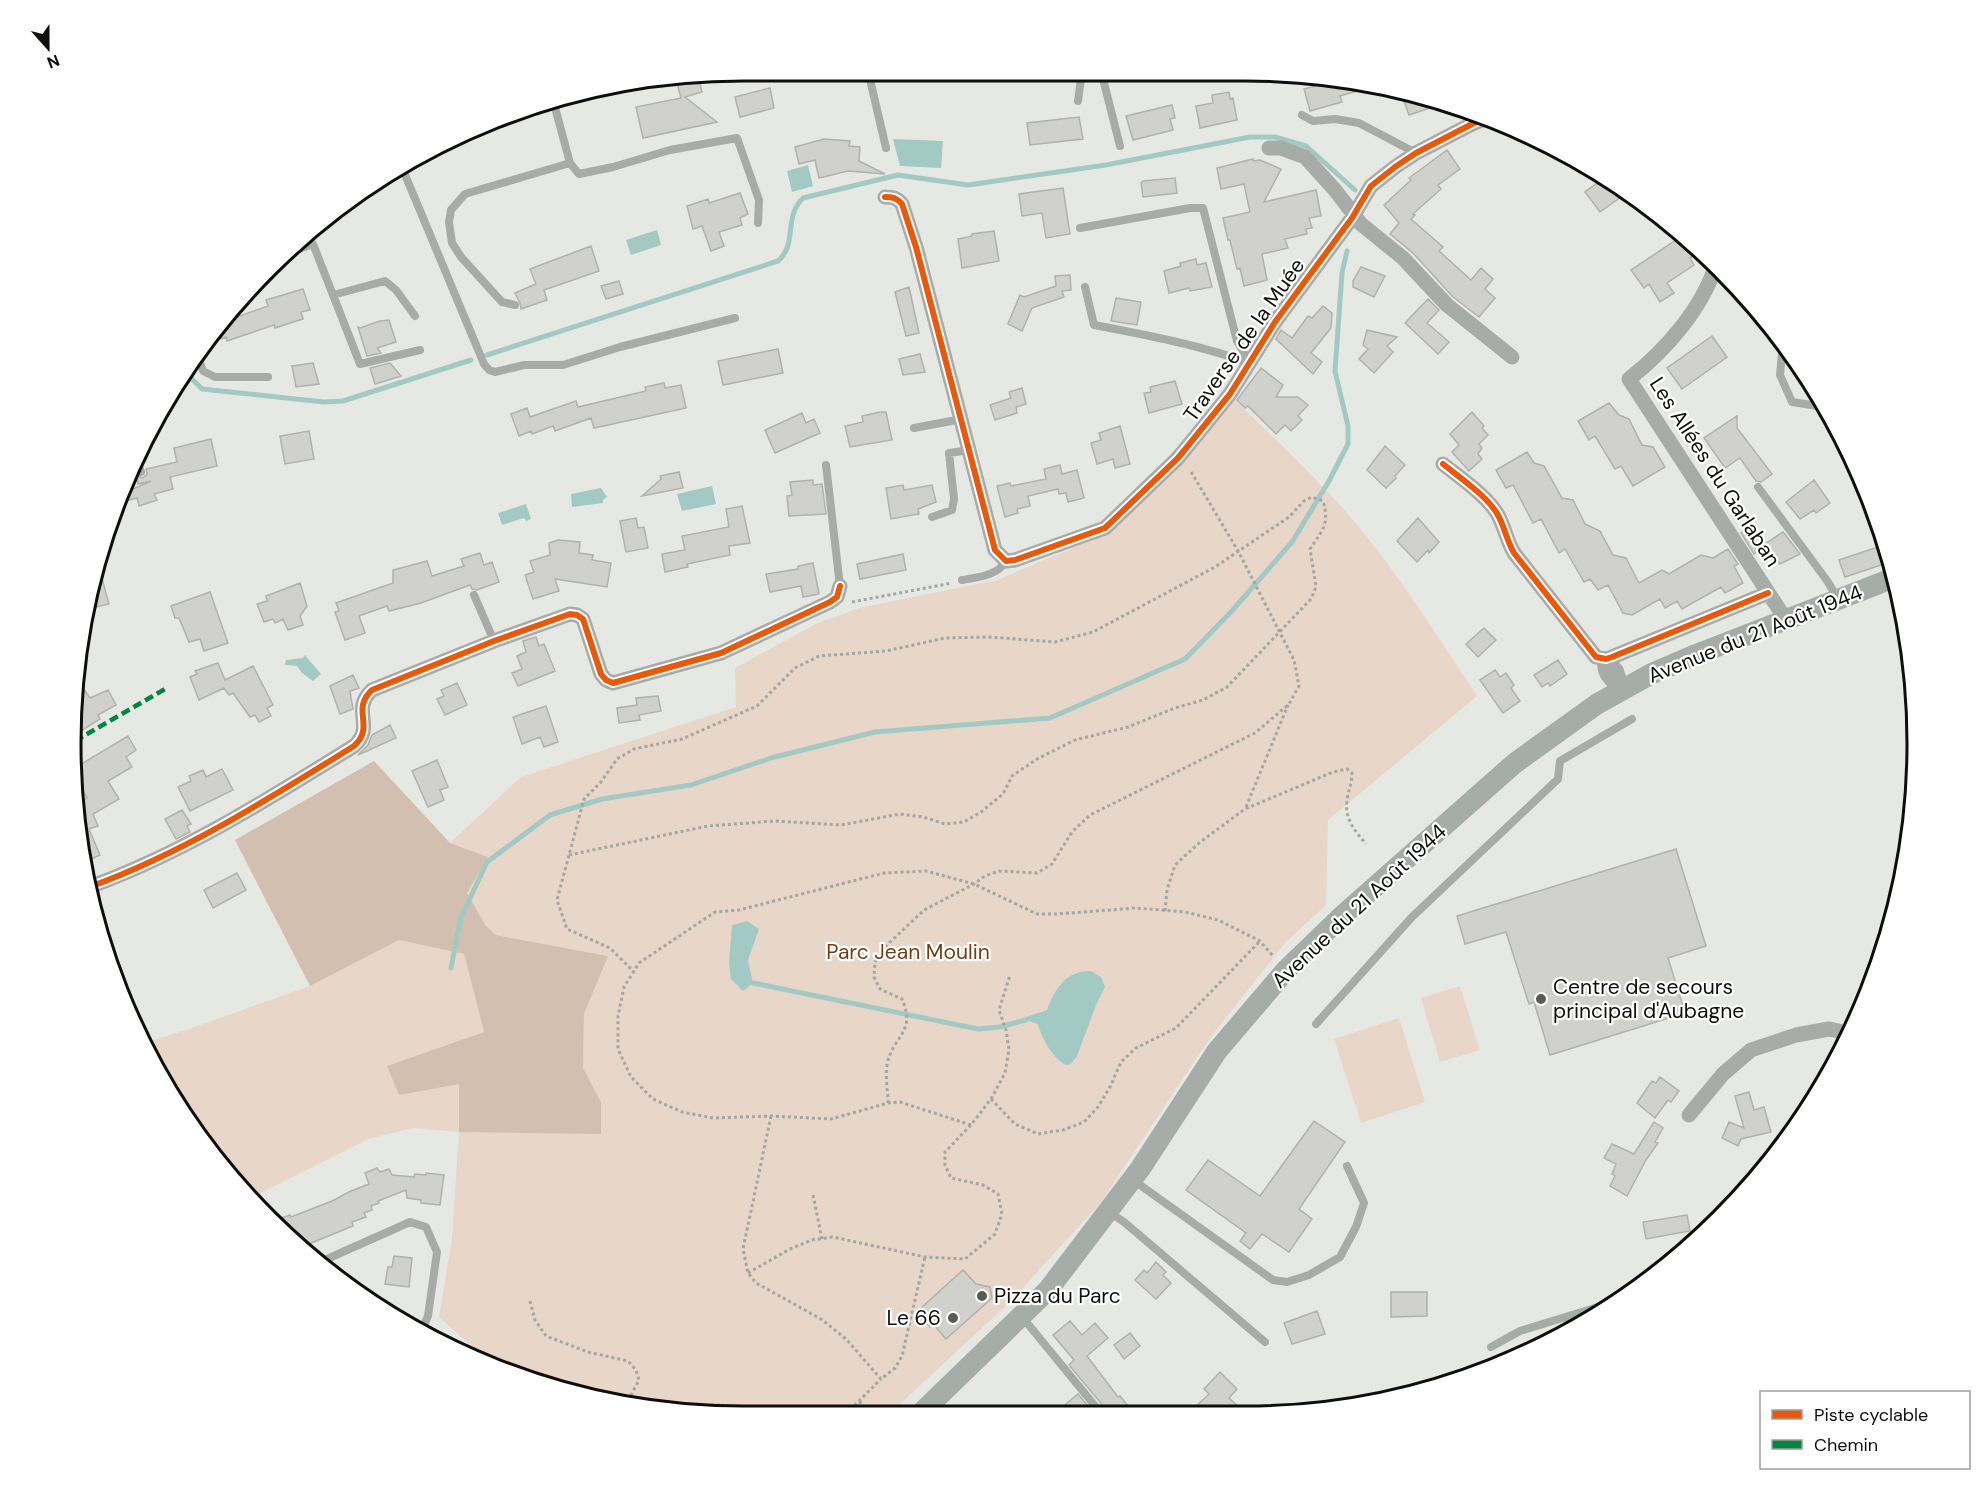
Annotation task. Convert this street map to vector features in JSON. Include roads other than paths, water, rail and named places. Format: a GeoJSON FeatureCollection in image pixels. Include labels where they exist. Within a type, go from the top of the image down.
{"type":"FeatureCollection","features":[{"type":"Feature","properties":{"kind":"main road","name":"Avenue du 21 Août 1944"},"geometry":{"type":"LineString","coordinates":[[927,1406],[1048,1290],[1132,1179],[1217,1051],[1286,970],[1343,915],[1515,763],[1597,704],[1651,674],[1886,581]]}},
{"type":"Feature","properties":{"kind":"street","name":"Traverse de la Muée"},"geometry":{"type":"LineString","coordinates":[[1006,561],[1053,548],[1105,528],[1178,458],[1230,394],[1275,322],[1355,213],[1371,186],[1416,153],[1475,123]]}},
{"type":"Feature","properties":{"kind":"street"},"geometry":{"type":"LineString","coordinates":[[1269,148],[1281,148],[1305,157],[1362,224],[1403,258],[1447,304],[1512,357]]}},
{"type":"Feature","properties":{"kind":"street"},"geometry":{"type":"LineString","coordinates":[[885,197],[892,197],[902,204],[916,247],[995,550],[1006,561]]}},
{"type":"Feature","properties":{"kind":"street","name":"Les Allées du Garlaban"},"geometry":{"type":"LineString","coordinates":[[1713,275],[1711,282],[1677,333],[1651,362],[1629,379],[1786,620]]}},
{"type":"Feature","properties":{"kind":"street"},"geometry":{"type":"LineString","coordinates":[[1443,464],[1493,509],[1514,553],[1596,657],[1606,659],[1768,593]]}},
{"type":"Feature","properties":{"kind":"street"},"geometry":{"type":"LineString","coordinates":[[97,884],[184,847],[354,746],[361,740],[364,729],[362,704],[372,690],[494,641],[570,614],[577,615],[583,619],[601,674],[613,683],[721,653],[820,607],[838,591]]}},
{"type":"Feature","properties":{"kind":"street"},"geometry":{"type":"LineString","coordinates":[[1606,659],[1616,670],[1623,690]]}},
{"type":"Feature","properties":{"kind":"street"},"geometry":{"type":"LineString","coordinates":[[1689,1116],[1723,1074],[1751,1050],[1796,1035],[1829,1029],[1841,1032]]}},
{"type":"Feature","properties":{"kind":"lane"},"geometry":{"type":"LineString","coordinates":[[870,81],[886,148]]}},
{"type":"Feature","properties":{"kind":"lane"},"geometry":{"type":"LineString","coordinates":[[1078,101],[1081,81]]}},
{"type":"Feature","properties":{"kind":"lane"},"geometry":{"type":"LineString","coordinates":[[1104,81],[1120,146]]}},
{"type":"Feature","properties":{"kind":"lane"},"geometry":{"type":"LineString","coordinates":[[555,109],[570,163],[579,174],[613,167],[670,150],[737,138],[759,200],[758,223]]}},
{"type":"Feature","properties":{"kind":"lane"},"geometry":{"type":"LineString","coordinates":[[1302,115],[1313,121],[1335,119],[1359,123],[1416,153]]}},
{"type":"Feature","properties":{"kind":"lane"},"geometry":{"type":"LineString","coordinates":[[515,305],[502,302],[461,257],[452,243],[449,222],[451,210],[465,194],[570,163]]}},
{"type":"Feature","properties":{"kind":"lane"},"geometry":{"type":"LineString","coordinates":[[405,174],[484,364],[489,370],[495,372],[524,364],[563,365],[620,347],[735,318]]}},
{"type":"Feature","properties":{"kind":"lane"},"geometry":{"type":"LineString","coordinates":[[1080,228],[1190,208],[1203,208],[1237,341],[1250,363]]}},
{"type":"Feature","properties":{"kind":"lane"},"geometry":{"type":"LineString","coordinates":[[305,247],[313,244],[360,364],[420,350]]}},
{"type":"Feature","properties":{"kind":"lane"},"geometry":{"type":"LineString","coordinates":[[333,295],[385,281],[396,290],[415,316]]}},
{"type":"Feature","properties":{"kind":"lane"},"geometry":{"type":"LineString","coordinates":[[1085,287],[1094,325],[1227,354],[1250,363]]}},
{"type":"Feature","properties":{"kind":"lane"},"geometry":{"type":"LineString","coordinates":[[1782,356],[1780,375],[1792,402],[1814,405]]}},
{"type":"Feature","properties":{"kind":"lane"},"geometry":{"type":"LineString","coordinates":[[201,364],[203,371],[215,377],[268,377]]}},
{"type":"Feature","properties":{"kind":"lane"},"geometry":{"type":"LineString","coordinates":[[914,428],[962,419]]}},
{"type":"Feature","properties":{"kind":"lane"},"geometry":{"type":"LineString","coordinates":[[932,517],[952,510],[954,499],[949,453],[970,450]]}},
{"type":"Feature","properties":{"kind":"lane"},"geometry":{"type":"LineString","coordinates":[[826,465],[838,591]]}},
{"type":"Feature","properties":{"kind":"lane"},"geometry":{"type":"LineString","coordinates":[[1758,487],[1828,582],[1838,600]]}},
{"type":"Feature","properties":{"kind":"lane"},"geometry":{"type":"LineString","coordinates":[[962,580],[994,572],[1006,561]]}},
{"type":"Feature","properties":{"kind":"lane"},"geometry":{"type":"LineString","coordinates":[[474,595],[494,641]]}},
{"type":"Feature","properties":{"kind":"lane"},"geometry":{"type":"LineString","coordinates":[[1316,1024],[1412,917],[1558,779],[1560,761],[1632,719]]}},
{"type":"Feature","properties":{"kind":"lane"},"geometry":{"type":"LineString","coordinates":[[1132,1179],[1273,1280],[1287,1282],[1309,1275],[1340,1257],[1356,1227],[1364,1203],[1347,1166]]}},
{"type":"Feature","properties":{"kind":"lane"},"geometry":{"type":"LineString","coordinates":[[1108,1211],[1124,1222],[1265,1342]]}},
{"type":"Feature","properties":{"kind":"lane"},"geometry":{"type":"LineString","coordinates":[[328,1259],[411,1222],[426,1227],[437,1252],[428,1316],[425,1324]]}},
{"type":"Feature","properties":{"kind":"lane"},"geometry":{"type":"LineString","coordinates":[[1491,1347],[1520,1331],[1586,1311]]}},
{"type":"Feature","properties":{"kind":"lane"},"geometry":{"type":"LineString","coordinates":[[1022,1317],[1095,1406]]}},
{"type":"Feature","properties":{"kind":"water"},"geometry":{"type":"Polygon","coordinates":[[[893,139],[943,141],[941,168],[900,166],[893,139]]]}},
{"type":"Feature","properties":{"kind":"water"},"geometry":{"type":"Polygon","coordinates":[[[808,165],[813,186],[792,192],[787,171],[808,165]]]}},
{"type":"Feature","properties":{"kind":"water"},"geometry":{"type":"Polygon","coordinates":[[[657,230],[661,245],[631,255],[626,240],[657,230]]]}},
{"type":"Feature","properties":{"kind":"water"},"geometry":{"type":"Polygon","coordinates":[[[712,486],[716,504],[682,511],[677,494],[712,486]]]}},
{"type":"Feature","properties":{"kind":"water"},"geometry":{"type":"Polygon","coordinates":[[[601,488],[607,497],[603,503],[572,507],[571,494],[601,488]]]}},
{"type":"Feature","properties":{"kind":"water"},"geometry":{"type":"Polygon","coordinates":[[[526,504],[531,519],[526,521],[524,518],[502,525],[498,513],[526,504]]]}},
{"type":"Feature","properties":{"kind":"water"},"geometry":{"type":"Polygon","coordinates":[[[305,655],[321,674],[313,681],[297,666],[285,665],[286,660],[303,658],[305,655]]]}},
{"type":"Feature","properties":{"kind":"water"},"geometry":{"type":"Polygon","coordinates":[[[747,921],[759,929],[748,960],[753,983],[743,991],[731,979],[729,963],[732,925],[747,921]]]}},
{"type":"Feature","properties":{"kind":"water"},"geometry":{"type":"Polygon","coordinates":[[[1091,971],[1101,977],[1105,987],[1077,1056],[1071,1064],[1066,1065],[1048,1047],[1038,1024],[1026,1020],[1026,1017],[1047,1010],[1058,988],[1068,978],[1074,974],[1091,971]]]}},
{"type":"Feature","properties":{"kind":"waterway"},"geometry":{"type":"LineString","coordinates":[[487,355],[778,261],[788,247],[793,213],[803,198],[898,175],[968,185],[1106,165],[1250,137],[1275,137],[1306,146],[1355,190]]}},
{"type":"Feature","properties":{"kind":"waterway"},"geometry":{"type":"LineString","coordinates":[[451,968],[461,917],[487,862],[550,815],[602,799],[691,785],[771,758],[875,732],[1050,718],[1185,659],[1231,612],[1292,542],[1329,481],[1348,444],[1348,426],[1335,371],[1342,273],[1347,251]]}},
{"type":"Feature","properties":{"kind":"waterway"},"geometry":{"type":"LineString","coordinates":[[191,377],[202,389],[324,402],[343,401],[471,360]]}},
{"type":"Feature","properties":{"kind":"waterway"},"geometry":{"type":"LineString","coordinates":[[753,983],[978,1029],[999,1027],[1026,1020]]}},
{"type":"Feature","properties":{"kind":"place","name":"Centre de secours principal d'Aubagne"},"geometry":{"type":"Point","coordinates":[1541,999]}},
{"type":"Feature","properties":{"kind":"place","name":"Pizza du Parc"},"geometry":{"type":"Point","coordinates":[982,1296]}},
{"type":"Feature","properties":{"kind":"place","name":"Le 66"},"geometry":{"type":"Point","coordinates":[953,1318]}},
{"type":"Feature","properties":{"kind":"park label","name":"Parc Jean Moulin"},"geometry":{"type":"Point","coordinates":[908,952]}}]}
